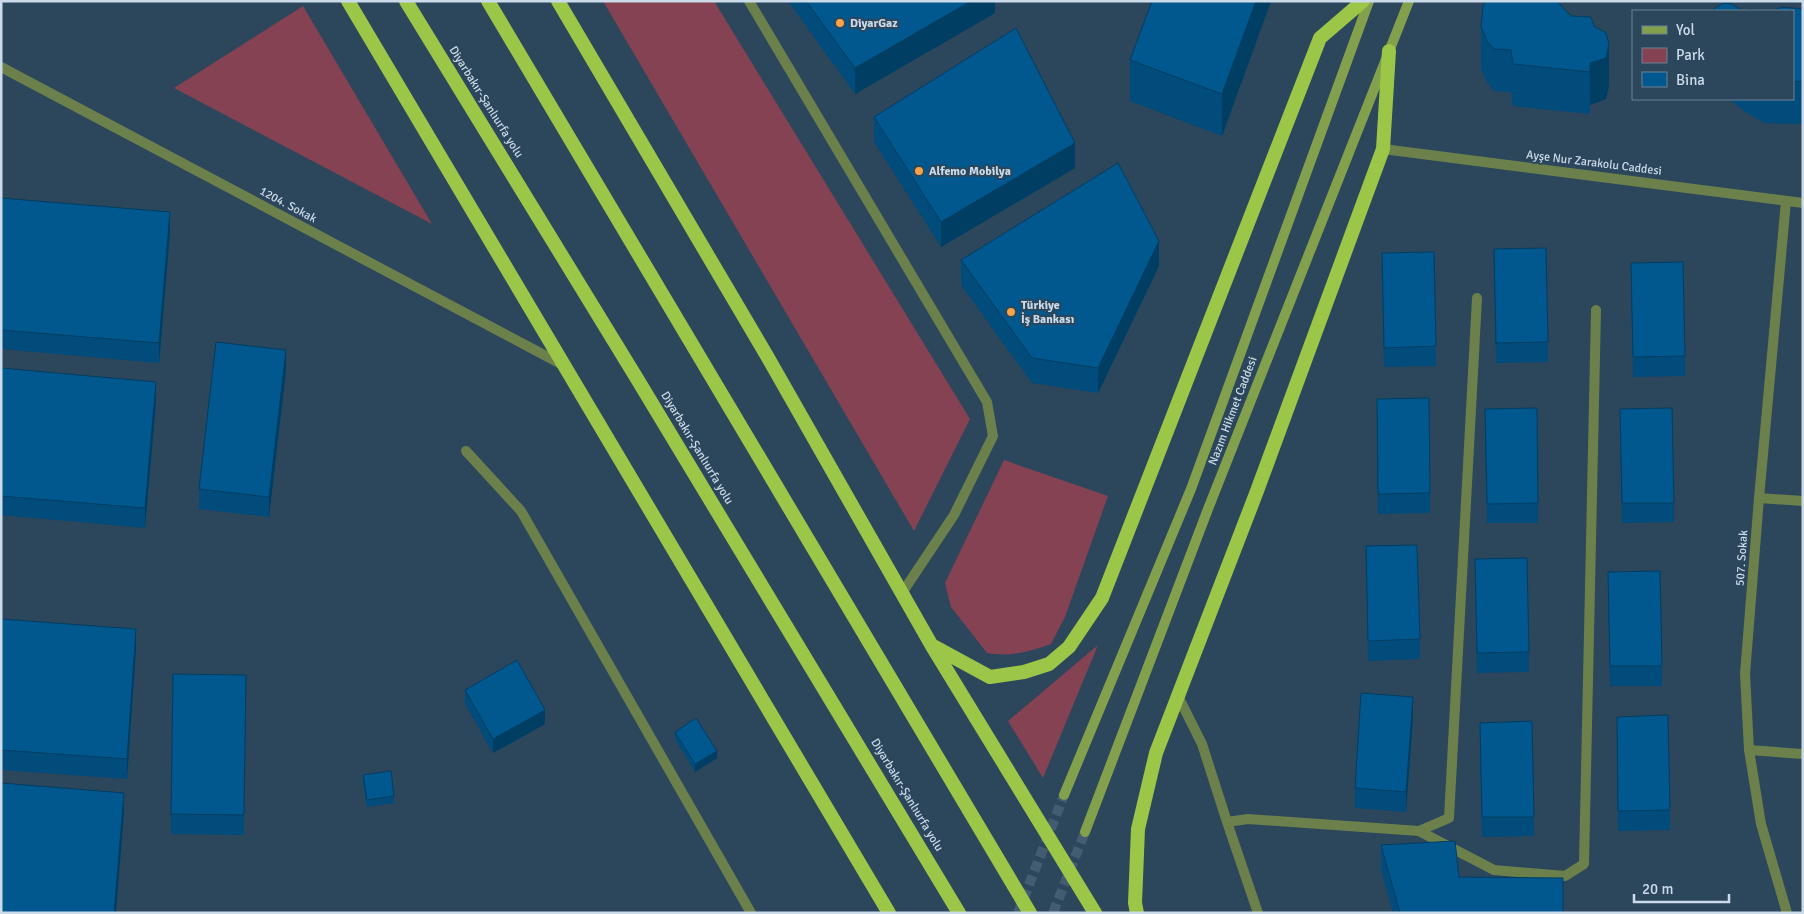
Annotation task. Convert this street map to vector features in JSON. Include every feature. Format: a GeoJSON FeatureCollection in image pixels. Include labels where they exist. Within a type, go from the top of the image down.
{"type":"FeatureCollection","features":[{"type":"Feature","properties":{"kind":"highway"},"geometry":{"type":"LineString","coordinates":[[348,1],[889,913]]}},
{"type":"Feature","properties":{"kind":"highway","name":"Diyarbakır-Şanlıurfa yolu"},"geometry":{"type":"LineString","coordinates":[[406,1],[616,343],[959,913]]}},
{"type":"Feature","properties":{"kind":"highway"},"geometry":{"type":"LineString","coordinates":[[488,1],[1030,913]]}},
{"type":"Feature","properties":{"kind":"highway"},"geometry":{"type":"LineString","coordinates":[[558,1],[767,356],[932,646],[1095,913]]}},
{"type":"Feature","properties":{"kind":"highway"},"geometry":{"type":"LineString","coordinates":[[932,646],[990,677],[1024,672],[1049,664],[1069,647],[1080,631],[1102,598],[1320,38],[1363,1]]}},
{"type":"Feature","properties":{"kind":"highway"},"geometry":{"type":"LineString","coordinates":[[1138,913],[1135,904],[1138,829],[1156,753],[1257,491],[1383,149],[1389,52]]}},
{"type":"Feature","properties":{"kind":"main road","name":"Nazım Hikmet Caddesi"},"geometry":{"type":"LineString","coordinates":[[1064,795],[1192,489],[1369,1]]}},
{"type":"Feature","properties":{"kind":"main road","name":"Nazım Hikmet Caddesi"},"geometry":{"type":"LineString","coordinates":[[1086,832],[1212,500],[1410,1]]}},
{"type":"Feature","properties":{"kind":"street"},"geometry":{"type":"LineString","coordinates":[[749,1],[987,402],[993,436],[954,515],[902,593]]}},
{"type":"Feature","properties":{"kind":"street","name":"1204. Sokak"},"geometry":{"type":"LineString","coordinates":[[1,67],[563,365]]}},
{"type":"Feature","properties":{"kind":"street","name":"Ayşe Nur Zarakolu Caddesi"},"geometry":{"type":"LineString","coordinates":[[1383,149],[1803,203]]}},
{"type":"Feature","properties":{"kind":"street","name":"507. Sokak"},"geometry":{"type":"LineString","coordinates":[[1786,201],[1758,498],[1745,674],[1749,750],[1761,824],[1787,913]]}},
{"type":"Feature","properties":{"kind":"street"},"geometry":{"type":"LineString","coordinates":[[1419,831],[1449,818],[1477,298]]}},
{"type":"Feature","properties":{"kind":"street"},"geometry":{"type":"LineString","coordinates":[[1228,822],[1248,818],[1419,831],[1494,870],[1565,876],[1584,864],[1596,310]]}},
{"type":"Feature","properties":{"kind":"street"},"geometry":{"type":"LineString","coordinates":[[466,451],[520,511],[751,913]]}},
{"type":"Feature","properties":{"kind":"street"},"geometry":{"type":"LineString","coordinates":[[1758,498],[1803,501]]}},
{"type":"Feature","properties":{"kind":"street"},"geometry":{"type":"LineString","coordinates":[[1178,696],[1202,744],[1258,913]]}},
{"type":"Feature","properties":{"kind":"street"},"geometry":{"type":"LineString","coordinates":[[1749,750],[1803,754]]}},
{"type":"Feature","properties":{"kind":"green space"},"geometry":{"type":"Polygon","coordinates":[[[603,1],[714,1],[970,419],[914,531],[603,1]]]}},
{"type":"Feature","properties":{"kind":"green space"},"geometry":{"type":"Polygon","coordinates":[[[303,6],[432,224],[174,88],[303,6]]]}},
{"type":"Feature","properties":{"kind":"green space"},"geometry":{"type":"Polygon","coordinates":[[[1004,460],[1108,496],[1065,617],[1051,644],[1012,654],[987,653],[951,607],[945,583],[1004,460]]]}},
{"type":"Feature","properties":{"kind":"green space"},"geometry":{"type":"Polygon","coordinates":[[[1098,645],[1043,778],[1008,721],[1098,645]]]}},
{"type":"Feature","properties":{"kind":"building"},"geometry":{"type":"Polygon","coordinates":[[[806,1],[971,1],[855,68],[806,1]]]}},
{"type":"Feature","properties":{"kind":"building"},"geometry":{"type":"Polygon","coordinates":[[[1152,1],[1256,1],[1222,94],[1130,60],[1152,1]]]}},
{"type":"Feature","properties":{"kind":"building"},"geometry":{"type":"Polygon","coordinates":[[[1486,1],[1557,1],[1571,16],[1591,17],[1594,26],[1606,33],[1609,44],[1606,58],[1590,63],[1590,72],[1513,64],[1511,50],[1494,49],[1487,41],[1481,27],[1483,6],[1486,1]]]}},
{"type":"Feature","properties":{"kind":"building"},"geometry":{"type":"Polygon","coordinates":[[[1723,3],[1732,4],[1741,10],[1714,10],[1723,3]]]}},
{"type":"Feature","properties":{"kind":"building"},"geometry":{"type":"Polygon","coordinates":[[[1781,7],[1803,9],[1803,81],[1794,82],[1794,10],[1776,10],[1781,7]]]}},
{"type":"Feature","properties":{"kind":"building"},"geometry":{"type":"Polygon","coordinates":[[[1016,28],[1075,143],[941,222],[874,117],[1016,28]]]}},
{"type":"Feature","properties":{"kind":"building"},"geometry":{"type":"Polygon","coordinates":[[[1118,163],[1159,241],[1098,368],[1032,358],[961,260],[1118,163]]]}},
{"type":"Feature","properties":{"kind":"building"},"geometry":{"type":"Polygon","coordinates":[[[1,198],[170,212],[159,343],[1,330],[1,198]]]}},
{"type":"Feature","properties":{"kind":"building"},"geometry":{"type":"Polygon","coordinates":[[[1546,248],[1548,342],[1496,343],[1494,249],[1546,248]]]}},
{"type":"Feature","properties":{"kind":"building"},"geometry":{"type":"Polygon","coordinates":[[[1434,252],[1436,346],[1384,348],[1382,253],[1434,252]]]}},
{"type":"Feature","properties":{"kind":"building"},"geometry":{"type":"Polygon","coordinates":[[[1683,262],[1685,356],[1633,357],[1631,263],[1683,262]]]}},
{"type":"Feature","properties":{"kind":"building"},"geometry":{"type":"Polygon","coordinates":[[[216,342],[286,350],[269,497],[199,489],[216,342]]]}},
{"type":"Feature","properties":{"kind":"building"},"geometry":{"type":"Polygon","coordinates":[[[1,368],[156,382],[145,508],[1,496],[1,368]]]}},
{"type":"Feature","properties":{"kind":"building"},"geometry":{"type":"Polygon","coordinates":[[[1429,398],[1430,493],[1378,494],[1377,399],[1429,398]]]}},
{"type":"Feature","properties":{"kind":"building"},"geometry":{"type":"Polygon","coordinates":[[[1537,408],[1538,503],[1487,504],[1485,409],[1537,408]]]}},
{"type":"Feature","properties":{"kind":"building"},"geometry":{"type":"Polygon","coordinates":[[[1672,408],[1674,503],[1622,503],[1620,409],[1672,408]]]}},
{"type":"Feature","properties":{"kind":"building"},"geometry":{"type":"Polygon","coordinates":[[[1417,545],[1420,639],[1368,641],[1366,546],[1417,545]]]}},
{"type":"Feature","properties":{"kind":"building"},"geometry":{"type":"Polygon","coordinates":[[[1527,558],[1529,652],[1477,653],[1475,559],[1527,558]]]}},
{"type":"Feature","properties":{"kind":"building"},"geometry":{"type":"Polygon","coordinates":[[[1660,571],[1662,666],[1610,666],[1608,572],[1660,571]]]}},
{"type":"Feature","properties":{"kind":"building"},"geometry":{"type":"Polygon","coordinates":[[[1,619],[136,629],[127,759],[1,750],[1,619]]]}},
{"type":"Feature","properties":{"kind":"building"},"geometry":{"type":"Polygon","coordinates":[[[517,660],[545,710],[493,739],[465,690],[517,660]]]}},
{"type":"Feature","properties":{"kind":"building"},"geometry":{"type":"Polygon","coordinates":[[[173,674],[246,675],[244,815],[171,814],[173,674]]]}},
{"type":"Feature","properties":{"kind":"building"},"geometry":{"type":"Polygon","coordinates":[[[1361,693],[1413,697],[1406,792],[1355,788],[1361,693]]]}},
{"type":"Feature","properties":{"kind":"building"},"geometry":{"type":"Polygon","coordinates":[[[1668,715],[1670,810],[1618,811],[1617,717],[1668,715]]]}},
{"type":"Feature","properties":{"kind":"building"},"geometry":{"type":"Polygon","coordinates":[[[696,718],[717,751],[695,764],[675,732],[696,718]]]}},
{"type":"Feature","properties":{"kind":"building"},"geometry":{"type":"Polygon","coordinates":[[[1532,721],[1534,817],[1482,817],[1480,723],[1532,721]]]}},
{"type":"Feature","properties":{"kind":"building"},"geometry":{"type":"Polygon","coordinates":[[[391,771],[394,796],[367,800],[363,775],[391,771]]]}},
{"type":"Feature","properties":{"kind":"building"},"geometry":{"type":"Polygon","coordinates":[[[1,783],[124,793],[114,913],[1,913],[1,783]]]}},
{"type":"Feature","properties":{"kind":"building"},"geometry":{"type":"Polygon","coordinates":[[[1455,841],[1459,877],[1563,878],[1563,913],[1400,913],[1381,845],[1455,841]]]}},
{"type":"Feature","properties":{"kind":"tunnel"},"geometry":{"type":"LineString","coordinates":[[1018,913],[1064,795]]}},
{"type":"Feature","properties":{"kind":"tunnel"},"geometry":{"type":"LineString","coordinates":[[1053,913],[1085,832]]}},
{"type":"Feature","properties":{"kind":"place","name":"DiyarGaz"},"geometry":{"type":"Point","coordinates":[840,23]}},
{"type":"Feature","properties":{"kind":"place","name":"Alfemo Mobilya"},"geometry":{"type":"Point","coordinates":[919,171]}},
{"type":"Feature","properties":{"kind":"place","name":"Türkiye İş Bankası"},"geometry":{"type":"Point","coordinates":[1011,312]}}]}
